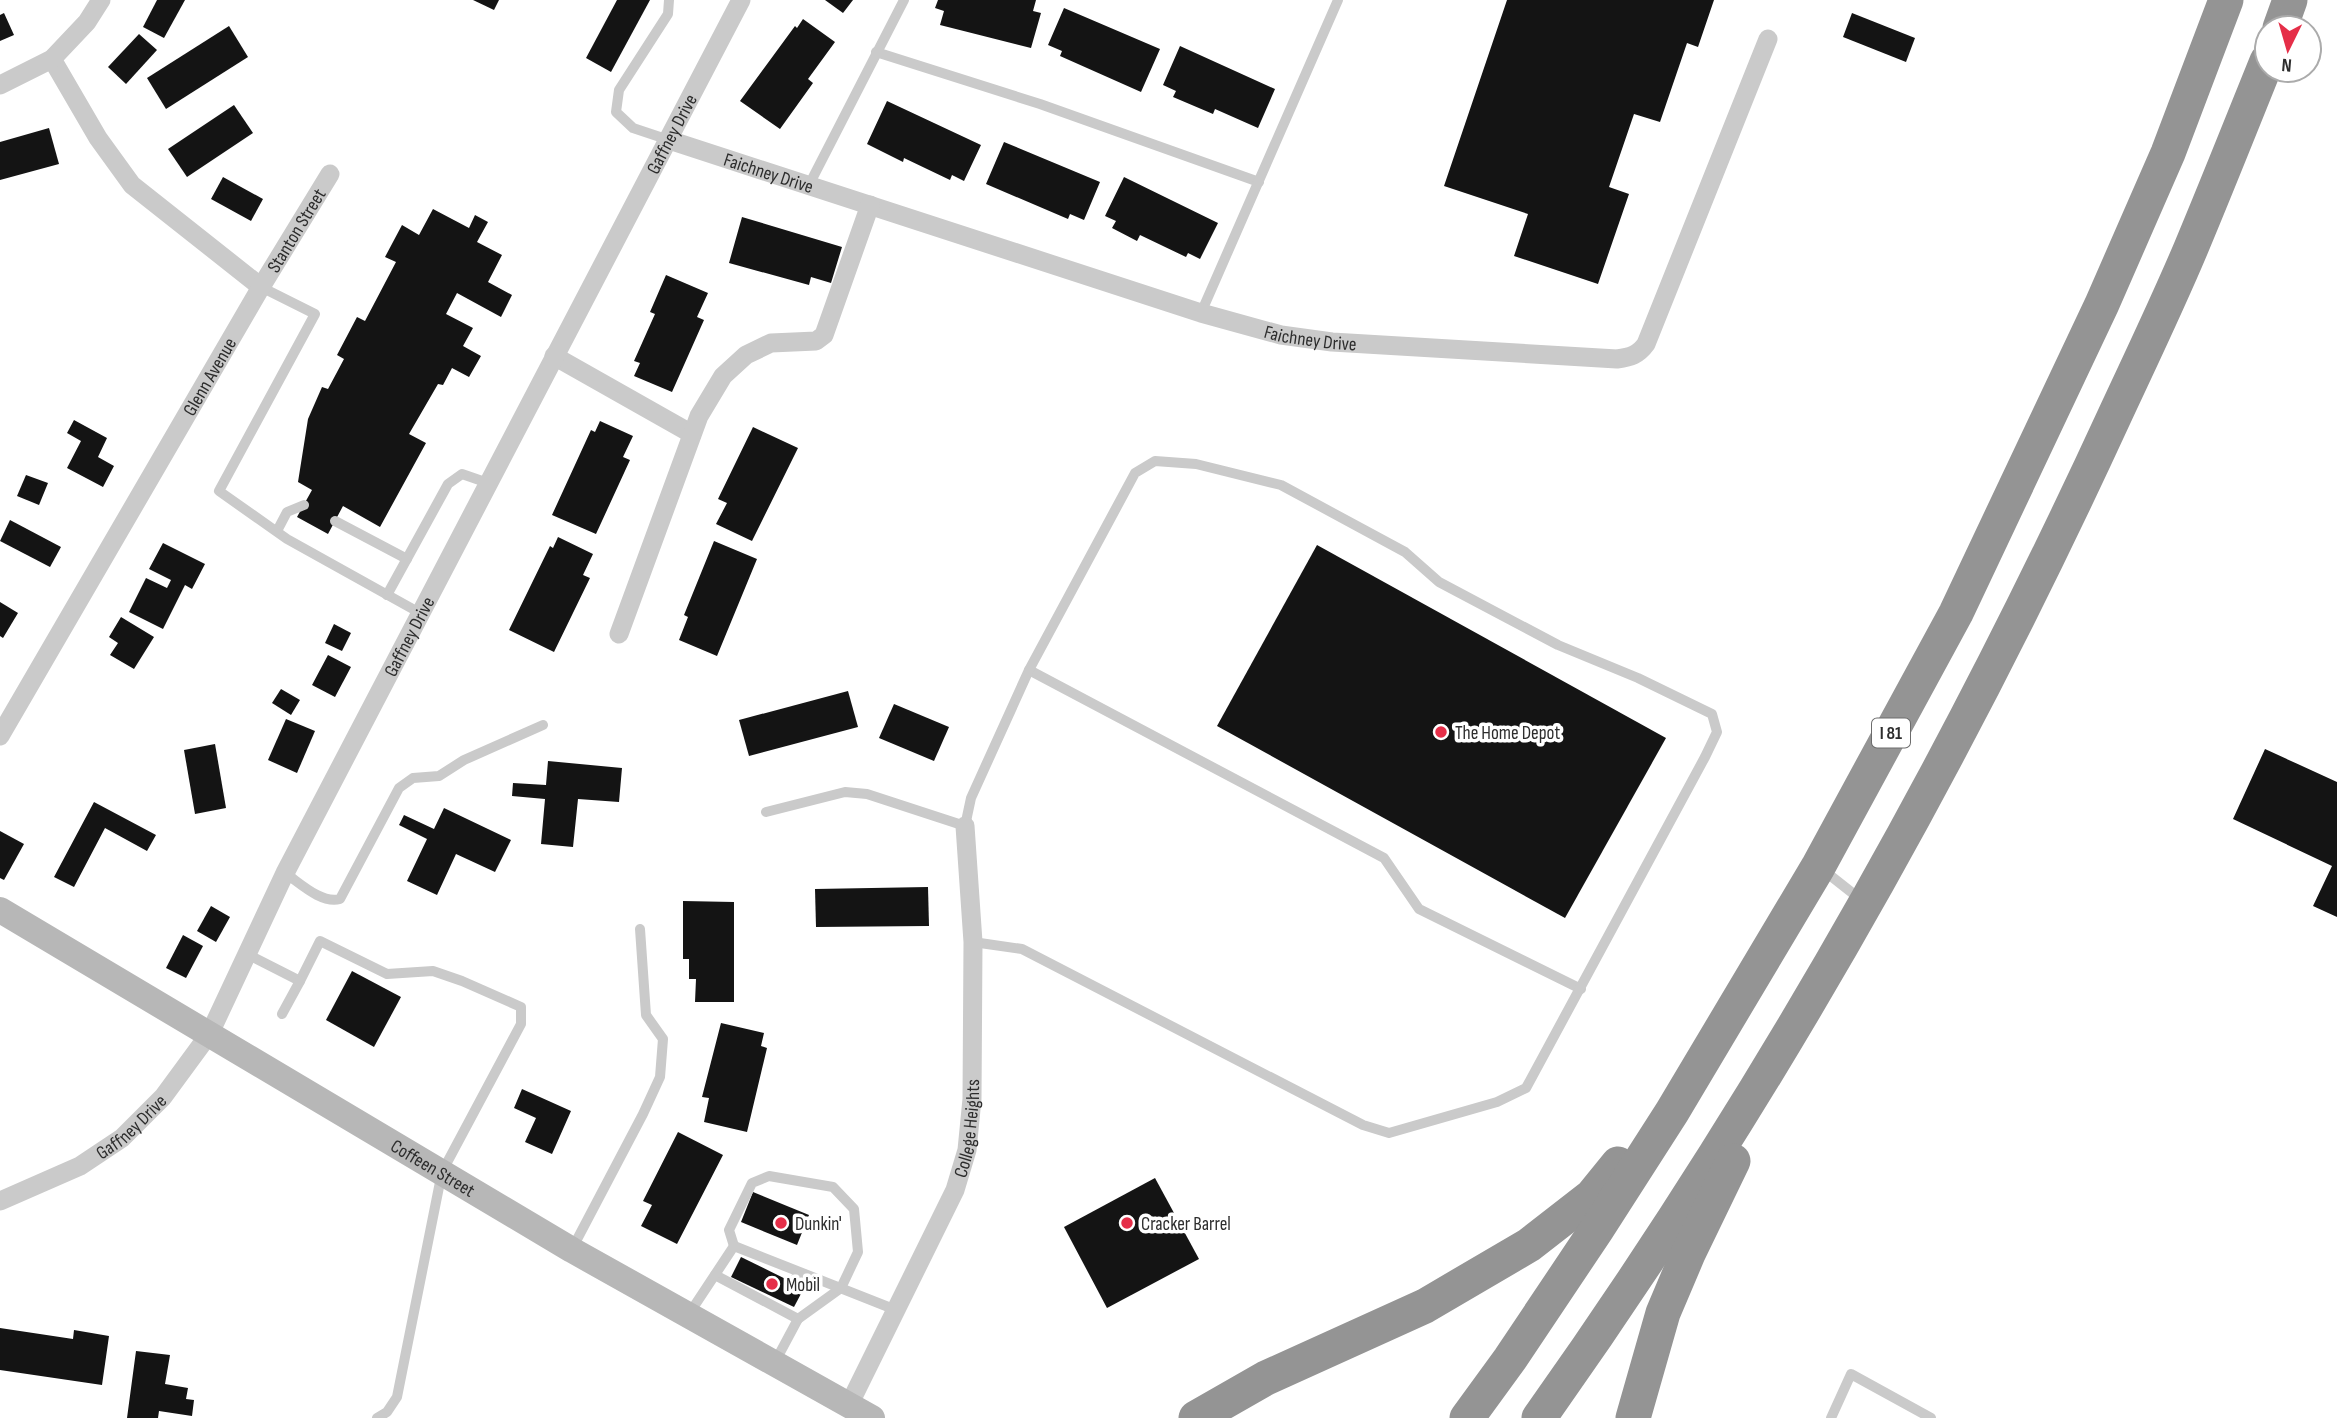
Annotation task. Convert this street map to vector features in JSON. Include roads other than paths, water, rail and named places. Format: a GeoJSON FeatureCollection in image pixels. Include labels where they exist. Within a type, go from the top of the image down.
{"type":"FeatureCollection","features":[{"type":"Feature","properties":{"kind":"highway","name":"I 81"},"geometry":{"type":"LineString","coordinates":[[1467,1418],[1510,1359],[1650,1147],[1818,867],[1956,612],[2108,291],[2168,153],[2226,0]]}},
{"type":"Feature","properties":{"kind":"highway"},"geometry":{"type":"LineString","coordinates":[[1633,1418],[1663,1313],[1688,1254],[1747,1134],[1955,742],[2054,548],[2190,251],[2258,84]]}},
{"type":"Feature","properties":{"kind":"highway"},"geometry":{"type":"LineString","coordinates":[[1196,1418],[1266,1378],[1425,1306],[1529,1245],[1592,1196],[1656,1115],[1850,782],[1956,612]]}},
{"type":"Feature","properties":{"kind":"highway"},"geometry":{"type":"LineString","coordinates":[[1539,1418],[1739,1119],[1866,904],[1955,742]]}},
{"type":"Feature","properties":{"kind":"main road","name":"Coffeen Street"},"geometry":{"type":"LineString","coordinates":[[0,910],[572,1250],[872,1418]]}},
{"type":"Feature","properties":{"kind":"street"},"geometry":{"type":"LineString","coordinates":[[0,85],[52,59],[87,22],[101,0]]}},
{"type":"Feature","properties":{"kind":"street","name":"Gaffney Drive"},"geometry":{"type":"LineString","coordinates":[[0,1201],[80,1166],[122,1138],[163,1097],[210,1033],[285,873],[741,0]]}},
{"type":"Feature","properties":{"kind":"street","name":"Faichney Drive"},"geometry":{"type":"LineString","coordinates":[[669,141],[1201,313],[1281,335],[1332,342],[1617,359],[1631,357],[1646,344],[1768,39]]}},
{"type":"Feature","properties":{"kind":"street"},"geometry":{"type":"LineString","coordinates":[[52,59],[98,138],[132,184],[261,287]]}},
{"type":"Feature","properties":{"kind":"street","name":"Stanton Street"},"geometry":{"type":"LineString","coordinates":[[261,287],[330,174]]}},
{"type":"Feature","properties":{"kind":"street"},"geometry":{"type":"LineString","coordinates":[[619,634],[699,416],[723,376],[746,355],[771,343],[816,341],[824,335],[870,205]]}},
{"type":"Feature","properties":{"kind":"street","name":"Glenn Avenue"},"geometry":{"type":"LineString","coordinates":[[0,736],[261,287]]}},
{"type":"Feature","properties":{"kind":"street"},"geometry":{"type":"LineString","coordinates":[[554,356],[692,433]]}},
{"type":"Feature","properties":{"kind":"street","name":"College Heights"},"geometry":{"type":"LineString","coordinates":[[849,1405],[955,1190],[967,1150],[972,1099],[973,943],[965,826]]}},
{"type":"Feature","properties":{"kind":"lane"},"geometry":{"type":"LineString","coordinates":[[669,0],[668,14],[619,90],[616,112],[633,128],[669,141]]}},
{"type":"Feature","properties":{"kind":"lane"},"geometry":{"type":"LineString","coordinates":[[809,185],[904,0]]}},
{"type":"Feature","properties":{"kind":"lane"},"geometry":{"type":"LineString","coordinates":[[1201,313],[1338,0]]}},
{"type":"Feature","properties":{"kind":"lane"},"geometry":{"type":"LineString","coordinates":[[876,52],[1040,104],[1259,182]]}},
{"type":"Feature","properties":{"kind":"lane"},"geometry":{"type":"LineString","coordinates":[[261,287],[315,314],[219,491],[277,531],[420,613]]}},
{"type":"Feature","properties":{"kind":"lane"},"geometry":{"type":"LineString","coordinates":[[766,812],[845,792],[867,794],[965,826],[971,798],[1029,670],[1135,473],[1155,461],[1196,464],[1280,485],[1405,552],[1438,582],[1534,632],[1712,714],[1717,732],[1581,989],[1526,1088],[1497,1102],[1389,1133],[1363,1125],[1022,949],[973,943]]}},
{"type":"Feature","properties":{"kind":"lane"},"geometry":{"type":"LineString","coordinates":[[387,595],[448,484],[462,474],[488,483]]}},
{"type":"Feature","properties":{"kind":"lane"},"geometry":{"type":"LineString","coordinates":[[277,531],[287,512],[303,505]]}},
{"type":"Feature","properties":{"kind":"lane"},"geometry":{"type":"LineString","coordinates":[[335,521],[407,559]]}},
{"type":"Feature","properties":{"kind":"lane"},"geometry":{"type":"LineString","coordinates":[[1029,670],[1384,858],[1419,909],[1581,989]]}},
{"type":"Feature","properties":{"kind":"lane"},"geometry":{"type":"LineString","coordinates":[[285,873],[320,896],[331,901],[340,899],[399,788],[413,778],[439,776],[464,760],[543,725]]}},
{"type":"Feature","properties":{"kind":"lane"},"geometry":{"type":"LineString","coordinates":[[1818,867],[1866,904]]}},
{"type":"Feature","properties":{"kind":"lane"},"geometry":{"type":"LineString","coordinates":[[572,1250],[660,1077],[663,1039],[646,1015],[640,929]]}},
{"type":"Feature","properties":{"kind":"lane"},"geometry":{"type":"LineString","coordinates":[[282,1014],[320,941],[387,974],[433,971],[521,1007],[520,1024],[442,1172],[397,1397],[387,1412],[376,1418]]}},
{"type":"Feature","properties":{"kind":"lane"},"geometry":{"type":"LineString","coordinates":[[247,954],[300,981]]}},
{"type":"Feature","properties":{"kind":"lane"},"geometry":{"type":"LineString","coordinates":[[734,1246],[729,1230],[752,1183],[769,1176],[833,1187],[854,1209],[858,1252],[841,1288],[798,1319],[774,1364]]}},
{"type":"Feature","properties":{"kind":"lane"},"geometry":{"type":"LineString","coordinates":[[734,1246],[896,1310]]}},
{"type":"Feature","properties":{"kind":"lane"},"geometry":{"type":"LineString","coordinates":[[688,1315],[734,1246]]}},
{"type":"Feature","properties":{"kind":"lane"},"geometry":{"type":"LineString","coordinates":[[769,1270],[779,1264]]}},
{"type":"Feature","properties":{"kind":"lane"},"geometry":{"type":"LineString","coordinates":[[791,1281],[804,1274]]}},
{"type":"Feature","properties":{"kind":"lane"},"geometry":{"type":"LineString","coordinates":[[715,1275],[765,1297],[798,1319]]}},
{"type":"Feature","properties":{"kind":"lane"},"geometry":{"type":"LineString","coordinates":[[1831,1418],[1851,1374],[1931,1418]]}},
{"type":"Feature","properties":{"kind":"place","name":"The Home Depot"},"geometry":{"type":"Point","coordinates":[1441,732]}},
{"type":"Feature","properties":{"kind":"place","name":"Dunkin'"},"geometry":{"type":"Point","coordinates":[781,1223]}},
{"type":"Feature","properties":{"kind":"place","name":"Cracker Barrel"},"geometry":{"type":"Point","coordinates":[1127,1223]}},
{"type":"Feature","properties":{"kind":"place","name":"Mobil"},"geometry":{"type":"Point","coordinates":[772,1284]}}]}
